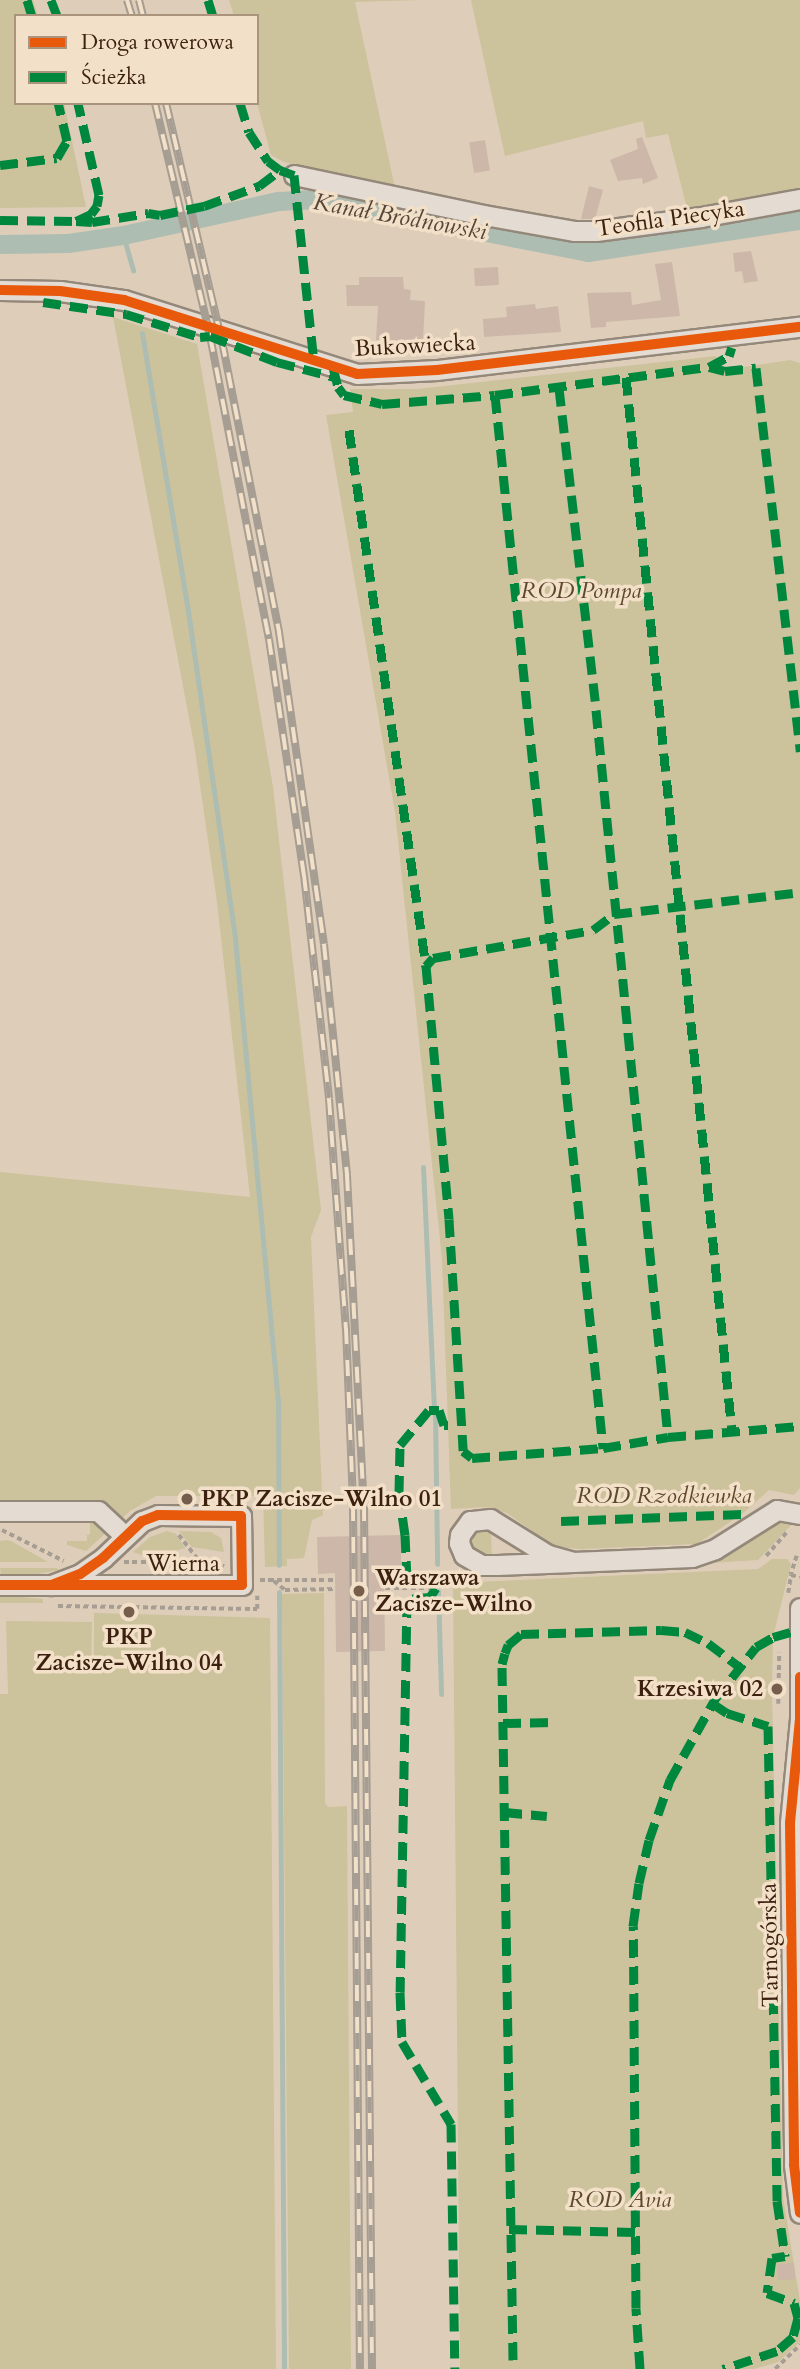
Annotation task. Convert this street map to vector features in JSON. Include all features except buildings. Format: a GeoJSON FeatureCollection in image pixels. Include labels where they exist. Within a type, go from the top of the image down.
{"type":"FeatureCollection","features":[{"type":"Feature","properties":{"kind":"street","name":"Teofila Piecyka"},"geometry":{"type":"LineString","coordinates":[[294,175],[574,231],[596,231],[701,217],[800,199]]}},
{"type":"Feature","properties":{"kind":"street","name":"Bukowiecka"},"geometry":{"type":"LineString","coordinates":[[0,290],[49,290],[124,300],[357,374],[437,370],[732,341],[800,327]]}},
{"type":"Feature","properties":{"kind":"street"},"geometry":{"type":"LineString","coordinates":[[573,1562],[548,1555],[490,1519],[470,1521],[460,1535],[461,1551],[470,1560],[481,1565],[573,1562],[700,1556],[749,1518],[777,1510],[797,1519]]}},
{"type":"Feature","properties":{"kind":"street"},"geometry":{"type":"LineString","coordinates":[[0,1511],[99,1511],[126,1545]]}},
{"type":"Feature","properties":{"kind":"street","name":"Wierna"},"geometry":{"type":"LineString","coordinates":[[0,1585],[51,1585],[242,1585],[241,1516],[158,1515],[142,1521],[126,1545],[80,1574],[51,1585]]}},
{"type":"Feature","properties":{"kind":"street","name":"Tarnogórska"},"geometry":{"type":"LineString","coordinates":[[800,1608],[800,1719],[789,1823],[794,2165],[800,2213]]}},
{"type":"Feature","properties":{"kind":"path"},"geometry":{"type":"LineString","coordinates":[[766,1556],[797,1519]]}},
{"type":"Feature","properties":{"kind":"path"},"geometry":{"type":"LineString","coordinates":[[174,1528],[201,1562]]}},
{"type":"Feature","properties":{"kind":"path"},"geometry":{"type":"LineString","coordinates":[[0,1529],[66,1562]]}},
{"type":"Feature","properties":{"kind":"path"},"geometry":{"type":"LineString","coordinates":[[120,1562],[126,1545]]}},
{"type":"Feature","properties":{"kind":"path"},"geometry":{"type":"LineString","coordinates":[[797,1556],[791,1575],[800,1577]]}},
{"type":"Feature","properties":{"kind":"path"},"geometry":{"type":"LineString","coordinates":[[220,1564],[225,1558]]}},
{"type":"Feature","properties":{"kind":"path"},"geometry":{"type":"LineString","coordinates":[[396,1572],[397,1579]]}},
{"type":"Feature","properties":{"kind":"path"},"geometry":{"type":"LineString","coordinates":[[322,1574],[324,1580],[335,1580]]}},
{"type":"Feature","properties":{"kind":"path"},"geometry":{"type":"LineString","coordinates":[[384,1579],[444,1578],[436,1588],[384,1588]]}},
{"type":"Feature","properties":{"kind":"path"},"geometry":{"type":"LineString","coordinates":[[272,1580],[285,1590],[335,1589]]}},
{"type":"Feature","properties":{"kind":"path"},"geometry":{"type":"LineString","coordinates":[[46,1605],[185,1609]]}},
{"type":"Feature","properties":{"kind":"path"},"geometry":{"type":"LineString","coordinates":[[775,2369],[800,2345]]}},
{"type":"Feature","properties":{"kind":"green space"},"geometry":{"type":"Polygon","coordinates":[[[0,0],[33,0],[37,14],[14,14],[14,105],[64,105],[86,207],[0,208],[0,0]]]}},
{"type":"Feature","properties":{"kind":"green space"},"geometry":{"type":"Polygon","coordinates":[[[229,0],[422,0],[355,2],[395,188],[284,162],[271,155],[258,105],[259,14],[233,14],[229,0]]]}},
{"type":"Feature","properties":{"kind":"green space"},"geometry":{"type":"Polygon","coordinates":[[[471,0],[800,0],[800,192],[688,212],[668,134],[646,138],[643,121],[505,156],[471,0]]]}},
{"type":"Feature","properties":{"kind":"green space"},"geometry":{"type":"Polygon","coordinates":[[[113,317],[197,344],[273,787],[321,1210],[311,1237],[323,1515],[312,1520],[304,1558],[287,1559],[287,1566],[265,1567],[263,1496],[156,1496],[130,1511],[86,1551],[67,1545],[67,1541],[87,1541],[87,1535],[90,1534],[90,1517],[0,1517],[0,1172],[250,1197],[217,902],[194,744],[113,317]]]}},
{"type":"Feature","properties":{"kind":"green space","name":"ROD Pompa"},"geometry":{"type":"Polygon","coordinates":[[[716,356],[718,363],[730,369],[790,360],[800,363],[800,1488],[794,1495],[769,1490],[742,1514],[697,1544],[582,1549],[555,1547],[507,1513],[486,1507],[451,1509],[442,1259],[395,812],[326,415],[353,412],[350,389],[417,389],[716,356]]]}},
{"type":"Feature","properties":{"kind":"green space"},"geometry":{"type":"Polygon","coordinates":[[[777,1518],[795,1521],[758,1560],[695,1564],[777,1518]]]}},
{"type":"Feature","properties":{"kind":"green space"},"geometry":{"type":"Polygon","coordinates":[[[481,1527],[491,1533],[492,1557],[475,1554],[468,1542],[472,1530],[481,1527]]]}},
{"type":"Feature","properties":{"kind":"green space"},"geometry":{"type":"Polygon","coordinates":[[[167,1531],[176,1534],[185,1548],[150,1558],[133,1552],[150,1537],[167,1531]]]}},
{"type":"Feature","properties":{"kind":"green space"},"geometry":{"type":"Polygon","coordinates":[[[179,1531],[211,1532],[221,1538],[224,1552],[192,1547],[179,1531]]]}},
{"type":"Feature","properties":{"kind":"green space"},"geometry":{"type":"Polygon","coordinates":[[[6,1540],[48,1562],[0,1562],[0,1541],[6,1540]]]}},
{"type":"Feature","properties":{"kind":"green space","name":"ROD Avia"},"geometry":{"type":"Polygon","coordinates":[[[772,1559],[787,1559],[791,1564],[773,1637],[772,1692],[783,2197],[800,2301],[800,2342],[778,2362],[754,2369],[460,2369],[453,1583],[758,1569],[772,1559]]]}},
{"type":"Feature","properties":{"kind":"green space"},"geometry":{"type":"Polygon","coordinates":[[[0,1568],[59,1570],[33,1575],[1,1575],[0,1568]]]}},
{"type":"Feature","properties":{"kind":"green space"},"geometry":{"type":"Polygon","coordinates":[[[324,1593],[325,1803],[328,1807],[347,1806],[351,2369],[289,2369],[282,1594],[324,1593]]]}},
{"type":"Feature","properties":{"kind":"green space"},"geometry":{"type":"Polygon","coordinates":[[[0,1595],[43,1599],[43,1603],[0,1603],[0,1595]]]}},
{"type":"Feature","properties":{"kind":"green space"},"geometry":{"type":"Polygon","coordinates":[[[94,1613],[270,1618],[276,2369],[0,2369],[0,1694],[8,1694],[6,1621],[92,1622],[91,1663],[94,1664],[94,1613]]]}},
{"type":"Feature","properties":{"kind":"waterway","name":"Kanał Bródnowski"},"geometry":{"type":"LineString","coordinates":[[0,244],[68,243],[123,235],[278,201],[316,199],[588,252],[800,220]]}},
{"type":"Feature","properties":{"kind":"waterway"},"geometry":{"type":"LineString","coordinates":[[123,235],[133,271]]}},
{"type":"Feature","properties":{"kind":"waterway"},"geometry":{"type":"LineString","coordinates":[[142,333],[188,611],[235,939],[278,1400],[279,1565]]}},
{"type":"Feature","properties":{"kind":"waterway"},"geometry":{"type":"LineString","coordinates":[[423,1167],[434,1407]]}},
{"type":"Feature","properties":{"kind":"waterway"},"geometry":{"type":"LineString","coordinates":[[435,1412],[437,1564]]}},
{"type":"Feature","properties":{"kind":"waterway"},"geometry":{"type":"LineString","coordinates":[[438,1591],[441,1694]]}},
{"type":"Feature","properties":{"kind":"waterway"},"geometry":{"type":"LineString","coordinates":[[279,1592],[284,2369]]}},
{"type":"Feature","properties":{"kind":"railway"},"geometry":{"type":"LineString","coordinates":[[127,0],[131,14]]}},
{"type":"Feature","properties":{"kind":"railway"},"geometry":{"type":"LineString","coordinates":[[139,0],[142,14]]}},
{"type":"Feature","properties":{"kind":"railway"},"geometry":{"type":"LineString","coordinates":[[155,105],[210,336],[269,639],[304,875],[329,1099],[346,1328],[353,1505],[360,2369]]}},
{"type":"Feature","properties":{"kind":"railway"},"geometry":{"type":"LineString","coordinates":[[166,105],[222,341],[279,632],[324,944],[347,1175],[364,1505],[372,2369]]}},
{"type":"Feature","properties":{"kind":"marked path"},"geometry":{"type":"LineString","coordinates":[[27,0],[31,14]]}},
{"type":"Feature","properties":{"kind":"marked path"},"geometry":{"type":"LineString","coordinates":[[51,0],[56,14]]}},
{"type":"Feature","properties":{"kind":"marked path"},"geometry":{"type":"LineString","coordinates":[[208,0],[212,14]]}},
{"type":"Feature","properties":{"kind":"marked path"},"geometry":{"type":"LineString","coordinates":[[0,165],[57,158],[67,141],[58,105]]}},
{"type":"Feature","properties":{"kind":"marked path"},"geometry":{"type":"LineString","coordinates":[[0,220],[76,221],[91,214],[97,206],[99,195],[78,105]]}},
{"type":"Feature","properties":{"kind":"marked path"},"geometry":{"type":"LineString","coordinates":[[241,105],[249,132],[268,161],[280,170],[294,175],[314,362]]}},
{"type":"Feature","properties":{"kind":"marked path"},"geometry":{"type":"LineString","coordinates":[[76,221],[92,222],[148,213],[160,215],[204,206],[259,186],[280,170]]}},
{"type":"Feature","properties":{"kind":"marked path"},"geometry":{"type":"LineString","coordinates":[[43,302],[126,314],[200,337],[210,336],[277,362],[334,377]]}},
{"type":"Feature","properties":{"kind":"marked path"},"geometry":{"type":"LineString","coordinates":[[333,367],[338,387],[344,395],[382,404],[495,395],[709,367],[729,356],[732,347]]}},
{"type":"Feature","properties":{"kind":"marked path"},"geometry":{"type":"LineString","coordinates":[[709,367],[725,371],[756,368],[800,751]]}},
{"type":"Feature","properties":{"kind":"marked path"},"geometry":{"type":"LineString","coordinates":[[626,377],[732,1432]]}},
{"type":"Feature","properties":{"kind":"marked path"},"geometry":{"type":"LineString","coordinates":[[559,388],[596,710],[668,1437]]}},
{"type":"Feature","properties":{"kind":"marked path"},"geometry":{"type":"LineString","coordinates":[[495,395],[603,1448]]}},
{"type":"Feature","properties":{"kind":"marked path"},"geometry":{"type":"LineString","coordinates":[[349,430],[426,966],[449,1219],[463,1451],[472,1458],[603,1448],[668,1437],[800,1426]]}},
{"type":"Feature","properties":{"kind":"marked path"},"geometry":{"type":"LineString","coordinates":[[426,966],[433,958],[593,930],[614,914],[800,892]]}},
{"type":"Feature","properties":{"kind":"marked path"},"geometry":{"type":"LineString","coordinates":[[407,1579],[399,1493],[400,1445],[429,1410],[439,1410],[444,1425],[448,1425]]}},
{"type":"Feature","properties":{"kind":"marked path"},"geometry":{"type":"LineString","coordinates":[[561,1521],[742,1514]]}},
{"type":"Feature","properties":{"kind":"marked path"},"geometry":{"type":"LineString","coordinates":[[436,1588],[430,1597],[407,1599],[400,1992],[402,2042],[451,2124],[455,2369]]}},
{"type":"Feature","properties":{"kind":"marked path"},"geometry":{"type":"LineString","coordinates":[[513,2360],[502,1664],[505,1653],[508,1645],[521,1634],[661,1630],[685,1632],[708,1643],[741,1668]]}},
{"type":"Feature","properties":{"kind":"marked path"},"geometry":{"type":"LineString","coordinates":[[640,2369],[636,2308],[633,1926],[639,1883],[649,1840],[670,1780],[715,1699],[756,1647],[773,1637],[798,1630]]}},
{"type":"Feature","properties":{"kind":"marked path"},"geometry":{"type":"LineString","coordinates":[[712,1703],[727,1713],[768,1726],[777,2201],[785,2256],[772,2258],[767,2293],[794,2303],[798,2318],[793,2337],[777,2351],[723,2369]]}},
{"type":"Feature","properties":{"kind":"marked path"},"geometry":{"type":"LineString","coordinates":[[503,1723],[554,1722]]}},
{"type":"Feature","properties":{"kind":"marked path"},"geometry":{"type":"LineString","coordinates":[[504,1812],[547,1816]]}},
{"type":"Feature","properties":{"kind":"marked path"},"geometry":{"type":"LineString","coordinates":[[509,2229],[635,2232]]}},
{"type":"Feature","properties":{"kind":"cycle path"},"geometry":{"type":"LineString","coordinates":[[0,290],[60,291],[124,300],[357,374],[437,370],[800,327]]}},
{"type":"Feature","properties":{"kind":"cycle path"},"geometry":{"type":"LineString","coordinates":[[0,1585],[242,1585],[241,1516],[158,1515],[142,1521],[103,1558],[80,1574],[51,1585]]}},
{"type":"Feature","properties":{"kind":"cycle path"},"geometry":{"type":"LineString","coordinates":[[800,1677],[800,1719],[790,1823],[794,2165],[800,2213]]}},
{"type":"Feature","properties":{"kind":"place","name":"PKP Zacisze-Wilno 01"},"geometry":{"type":"Point","coordinates":[187,1499]}},
{"type":"Feature","properties":{"kind":"place","name":"Warszawa Zacisze-Wilno"},"geometry":{"type":"Point","coordinates":[359,1591]}},
{"type":"Feature","properties":{"kind":"place","name":"PKP Zacisze-Wilno 04"},"geometry":{"type":"Point","coordinates":[129,1612]}},
{"type":"Feature","properties":{"kind":"place","name":"Krzesiwa 02"},"geometry":{"type":"Point","coordinates":[777,1689]}},
{"type":"Feature","properties":{"kind":"park label","name":"ROD Rzodkiewka"},"geometry":{"type":"Point","coordinates":[664,1496]}}]}
